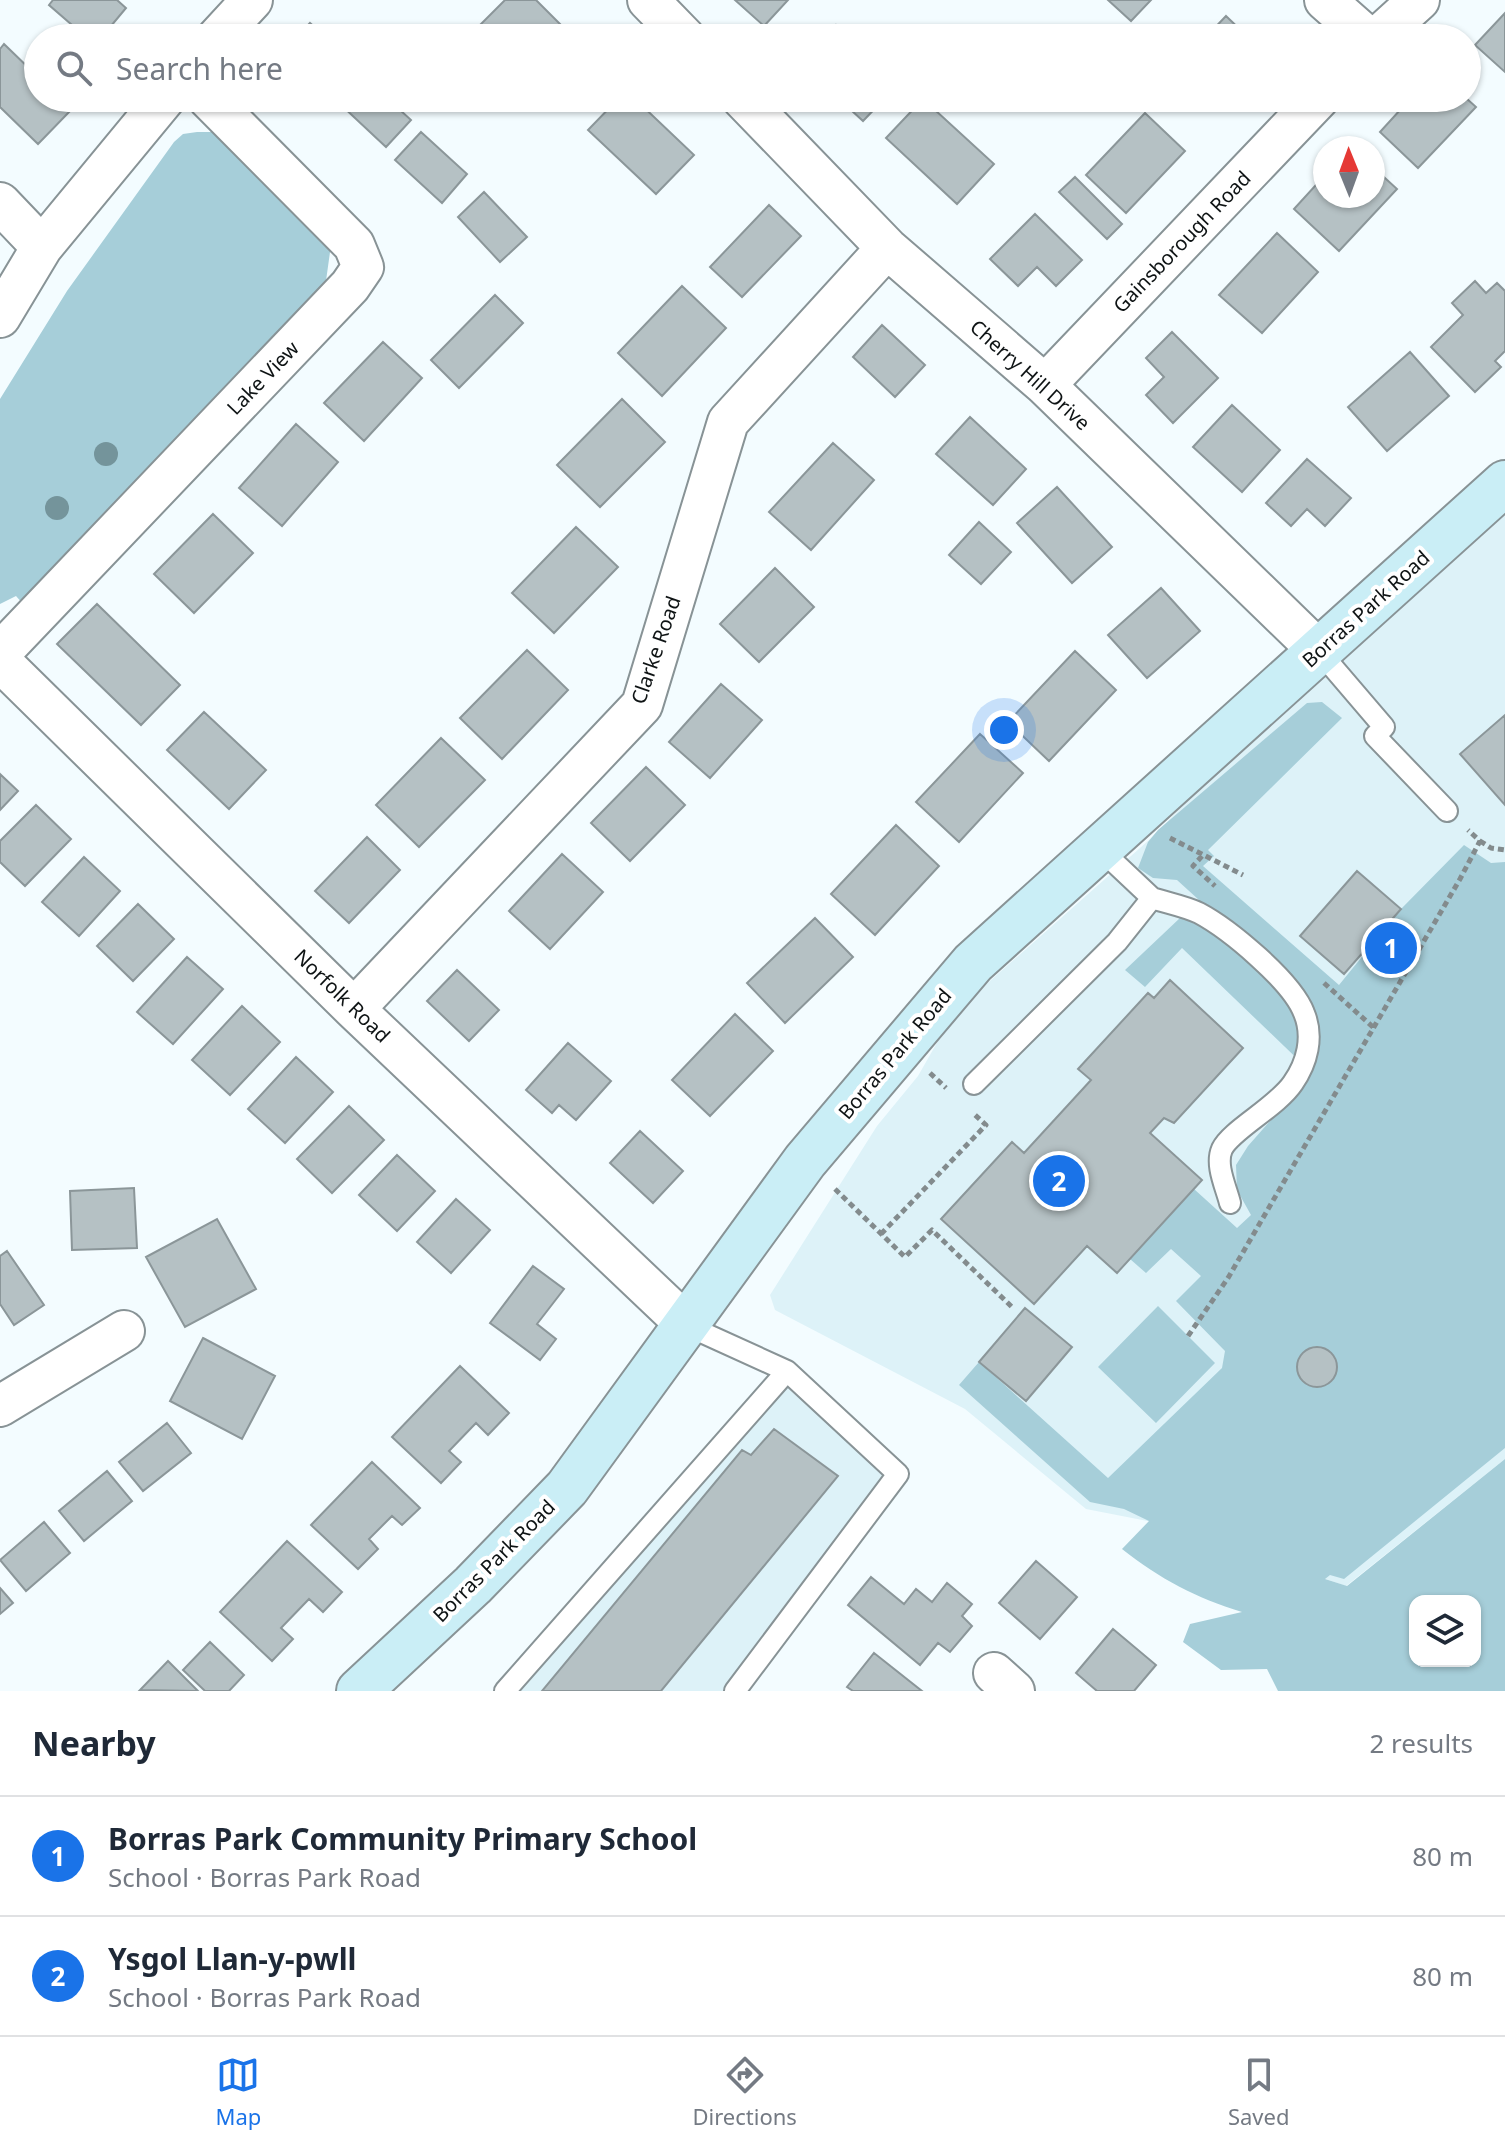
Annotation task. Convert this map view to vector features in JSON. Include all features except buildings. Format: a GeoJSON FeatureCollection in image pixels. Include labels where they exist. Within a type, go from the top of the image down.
{"type":"FeatureCollection","features":[{"type":"Feature","properties":{"kind":"street"},"geometry":{"type":"LineString","coordinates":[[230,24],[252,0]]}},
{"type":"Feature","properties":{"kind":"street"},"geometry":{"type":"LineString","coordinates":[[648,0],[671,24]]}},
{"type":"Feature","properties":{"kind":"street"},"geometry":{"type":"LineString","coordinates":[[1325,0],[1352,24]]}},
{"type":"Feature","properties":{"kind":"street"},"geometry":{"type":"LineString","coordinates":[[1392,24],[1419,0]]}},
{"type":"Feature","properties":{"kind":"street"},"geometry":{"type":"LineString","coordinates":[[0,317],[42,247],[153,112]]}},
{"type":"Feature","properties":{"kind":"street","name":"Lake View"},"geometry":{"type":"LineString","coordinates":[[0,653],[350,286],[363,267],[354,245],[222,112]]}},
{"type":"Feature","properties":{"kind":"street","name":"Cherry Hill Drive"},"geometry":{"type":"LineString","coordinates":[[756,112],[887,248],[1045,385],[1319,651]]}},
{"type":"Feature","properties":{"kind":"street","name":"Gainsborough Road"},"geometry":{"type":"LineString","coordinates":[[1045,385],[1306,112]]}},
{"type":"Feature","properties":{"kind":"street"},"geometry":{"type":"LineString","coordinates":[[0,203],[42,247]]}},
{"type":"Feature","properties":{"kind":"street","name":"Clarke Road"},"geometry":{"type":"LineString","coordinates":[[354,1009],[642,705],[728,422],[887,248]]}},
{"type":"Feature","properties":{"kind":"street","name":"Borras Park Road"},"geometry":{"type":"LineString","coordinates":[[359,1691],[473,1585],[567,1488],[688,1326],[805,1161],[973,963],[1505,483]]}},
{"type":"Feature","properties":{"kind":"street","name":"Norfolk Road"},"geometry":{"type":"LineString","coordinates":[[0,661],[354,1009],[688,1326]]}},
{"type":"Feature","properties":{"kind":"street"},"geometry":{"type":"LineString","coordinates":[[0,1406],[127,1332]]}},
{"type":"Feature","properties":{"kind":"lane"},"geometry":{"type":"LineString","coordinates":[[1319,651],[1384,727],[1375,736],[1447,811]]}},
{"type":"Feature","properties":{"kind":"lane"},"geometry":{"type":"LineString","coordinates":[[1100,849],[1152,898],[1200,913],[1253,954],[1298,1001],[1308,1025],[1307,1055],[1291,1087],[1231,1138],[1220,1153],[1230,1203]]}},
{"type":"Feature","properties":{"kind":"lane"},"geometry":{"type":"LineString","coordinates":[[974,1084],[1117,942],[1152,898]]}},
{"type":"Feature","properties":{"kind":"lane"},"geometry":{"type":"LineString","coordinates":[[688,1326],[787,1371],[898,1474],[735,1691]]}},
{"type":"Feature","properties":{"kind":"lane"},"geometry":{"type":"LineString","coordinates":[[505,1691],[787,1371]]}},
{"type":"Feature","properties":{"kind":"path"},"geometry":{"type":"LineString","coordinates":[[1447,811],[1480,841],[1491,848],[1505,850]]}},
{"type":"Feature","properties":{"kind":"path"},"geometry":{"type":"LineString","coordinates":[[1134,818],[1243,875]]}},
{"type":"Feature","properties":{"kind":"path"},"geometry":{"type":"LineString","coordinates":[[1188,1336],[1228,1278],[1315,1132],[1480,841]]}},
{"type":"Feature","properties":{"kind":"path"},"geometry":{"type":"LineString","coordinates":[[901,1045],[949,1091]]}},
{"type":"Feature","properties":{"kind":"path"},"geometry":{"type":"LineString","coordinates":[[881,1234],[986,1125],[968,1108]]}},
{"type":"Feature","properties":{"kind":"path"},"geometry":{"type":"LineString","coordinates":[[805,1161],[905,1257],[932,1230],[1012,1307]]}},
{"type":"Feature","properties":{"kind":"shaded area"},"geometry":{"type":"Polygon","coordinates":[[[222,132],[331,245],[325,288],[23,604],[16,596],[0,604],[0,399],[67,291],[174,142],[183,134],[222,132]]]}},
{"type":"Feature","properties":{"kind":"shaded area"},"geometry":{"type":"Polygon","coordinates":[[[1505,505],[1505,1459],[1346,1586],[1168,1525],[1086,1509],[965,1409],[775,1310],[770,1295],[877,1126],[918,1076],[938,1041],[973,996],[1149,840],[1310,677],[1505,505]]]}},
{"type":"Feature","properties":{"kind":"shaded area"},"geometry":{"type":"Polygon","coordinates":[[[1322,702],[1342,718],[1208,850],[1214,856],[1203,866],[1339,985],[1401,909],[1464,845],[1491,863],[1505,862],[1505,1448],[1344,1579],[1330,1575],[1325,1579],[1347,1586],[1505,1459],[1505,1691],[1278,1691],[1267,1669],[1221,1670],[1183,1642],[1190,1624],[1242,1612],[1179,1586],[1122,1549],[1149,1521],[1124,1509],[1090,1502],[959,1385],[979,1362],[1108,1478],[1222,1368],[1225,1351],[1176,1301],[1201,1276],[1171,1249],[1146,1273],[1130,1259],[1194,1189],[1237,1228],[1251,1215],[1237,1190],[1236,1165],[1248,1146],[1312,1073],[1182,948],[1145,987],[1125,970],[1199,900],[1177,880],[1153,878],[1138,868],[1148,842],[1158,830],[1307,703],[1322,702]]]}},
{"type":"Feature","properties":{"kind":"shaded area"},"geometry":{"type":"Polygon","coordinates":[[[1158,1306],[1215,1363],[1156,1423],[1098,1367],[1158,1306]]]}},
{"type":"Feature","properties":{"kind":"shaded area"},"geometry":{"type":"Polygon","coordinates":[[[787,1371],[898,1474],[735,1691],[505,1691],[787,1371]]]}},
{"type":"Feature","properties":{"kind":"place","name":"Borras Park Community Primary School"},"geometry":{"type":"Point","coordinates":[1391,948]}},
{"type":"Feature","properties":{"kind":"place","name":"Ysgol Llan-y-pwll"},"geometry":{"type":"Point","coordinates":[1059,1181]}}]}
